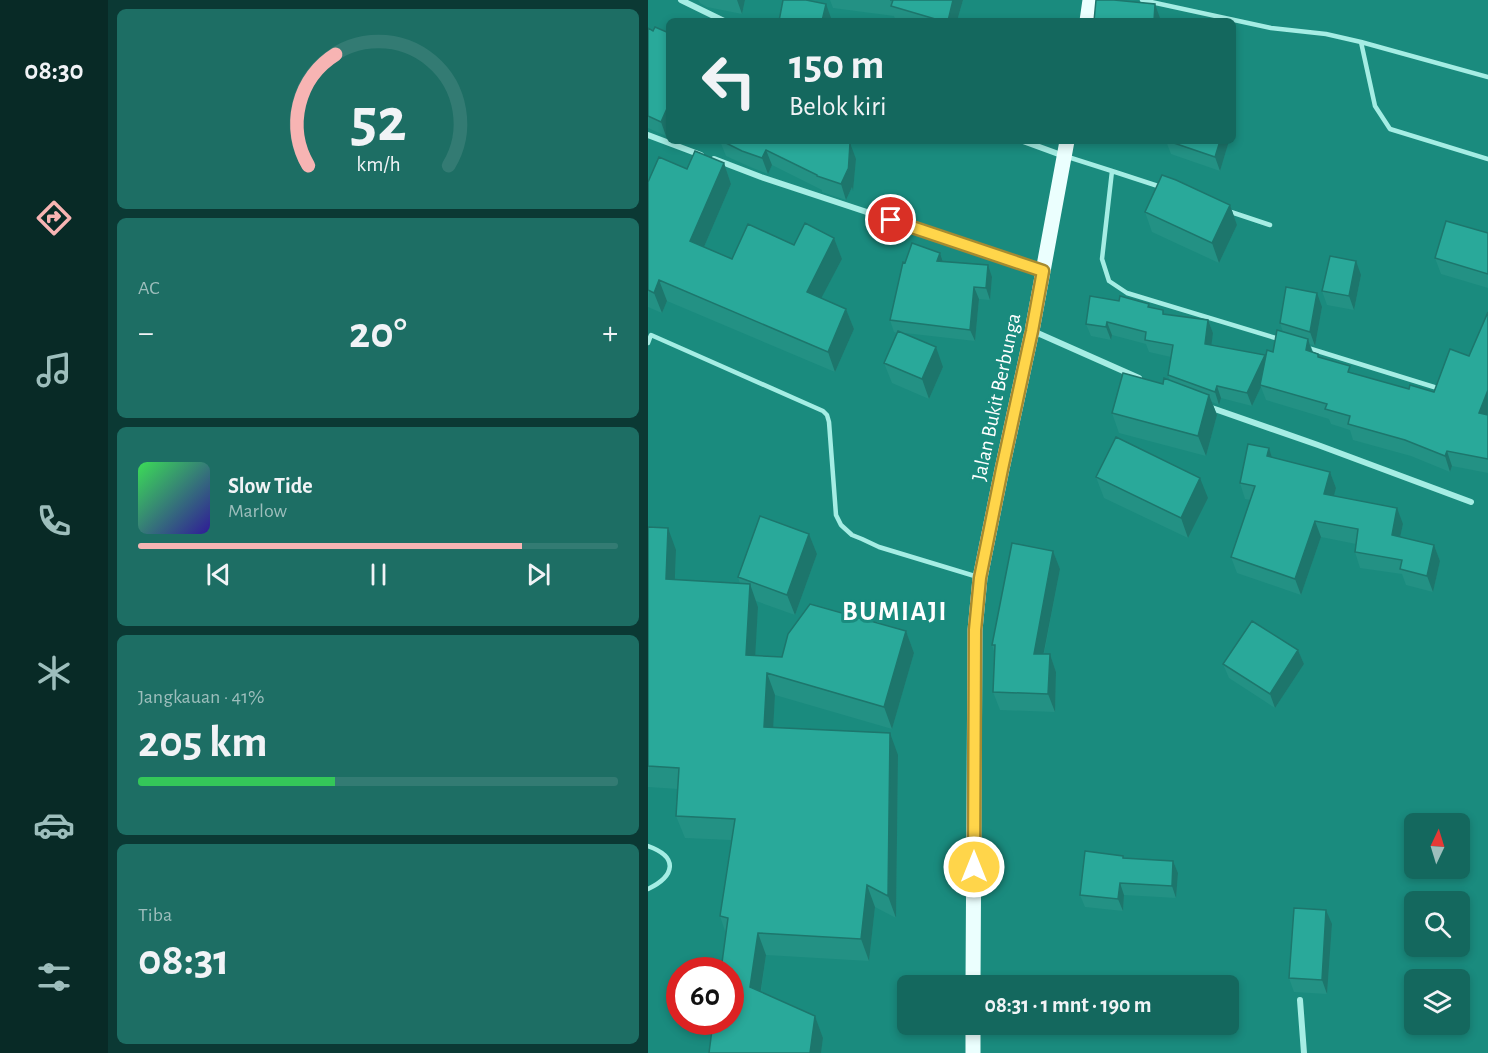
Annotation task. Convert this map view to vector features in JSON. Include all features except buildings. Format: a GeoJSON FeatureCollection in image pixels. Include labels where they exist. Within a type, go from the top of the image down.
{"type":"FeatureCollection","features":[{"type":"Feature","properties":{"kind":"main road"},"geometry":{"type":"LineString","coordinates":[[1087,18],[1090,0]]}},
{"type":"Feature","properties":{"kind":"main road","name":"Jalan Bukit Berbunga"},"geometry":{"type":"LineString","coordinates":[[973,975],[975,630],[980,578],[1032,331],[1066,148]]}},
{"type":"Feature","properties":{"kind":"main road"},"geometry":{"type":"LineString","coordinates":[[973,1035],[973,1053]]}},
{"type":"Feature","properties":{"kind":"street"},"geometry":{"type":"LineString","coordinates":[[681,0],[718,18]]}},
{"type":"Feature","properties":{"kind":"street"},"geometry":{"type":"LineString","coordinates":[[648,135],[666,142]]}},
{"type":"Feature","properties":{"kind":"street"},"geometry":{"type":"LineString","coordinates":[[672,144],[761,177],[1043,271]]}},
{"type":"Feature","properties":{"kind":"street"},"geometry":{"type":"LineString","coordinates":[[1041,144],[1066,148]]}},
{"type":"Feature","properties":{"kind":"street"},"geometry":{"type":"LineString","coordinates":[[1032,331],[1149,383]]}},
{"type":"Feature","properties":{"kind":"street"},"geometry":{"type":"LineString","coordinates":[[1202,404],[1471,502]]}},
{"type":"Feature","properties":{"kind":"street"},"geometry":{"type":"LineString","coordinates":[[1300,1000],[1304,1053]]}},
{"type":"Feature","properties":{"kind":"lane"},"geometry":{"type":"LineString","coordinates":[[1142,0],[1224,18]]}},
{"type":"Feature","properties":{"kind":"lane"},"geometry":{"type":"LineString","coordinates":[[1236,21],[1270,28],[1326,34],[1488,77]]}},
{"type":"Feature","properties":{"kind":"lane"},"geometry":{"type":"LineString","coordinates":[[1361,42],[1375,106],[1390,129],[1488,159]]}},
{"type":"Feature","properties":{"kind":"lane"},"geometry":{"type":"LineString","coordinates":[[1066,148],[1112,171],[1169,190]]}},
{"type":"Feature","properties":{"kind":"lane"},"geometry":{"type":"LineString","coordinates":[[1112,171],[1102,259],[1109,281],[1127,293],[1286,341]]}},
{"type":"Feature","properties":{"kind":"lane"},"geometry":{"type":"LineString","coordinates":[[1225,210],[1270,225]]}},
{"type":"Feature","properties":{"kind":"lane"},"geometry":{"type":"LineString","coordinates":[[648,343],[650,334],[823,411],[829,422],[836,515],[841,525],[852,535],[879,547],[980,578]]}},
{"type":"Feature","properties":{"kind":"lane"},"geometry":{"type":"LineString","coordinates":[[1298,345],[1434,387]]}},
{"type":"Feature","properties":{"kind":"lane"},"geometry":{"type":"LineString","coordinates":[[648,846],[659,850],[666,856],[670,867],[667,877],[648,889]]}},
{"type":"Feature","properties":{"kind":"district","name":"BUMIAJI"},"geometry":{"type":"Point","coordinates":[895,611]}},
{"type":"Feature","properties":{"kind":"route"},"geometry":{"type":"LineString","coordinates":[[891,220],[1043,271],[980,578],[975,630],[974,867]]}}]}
